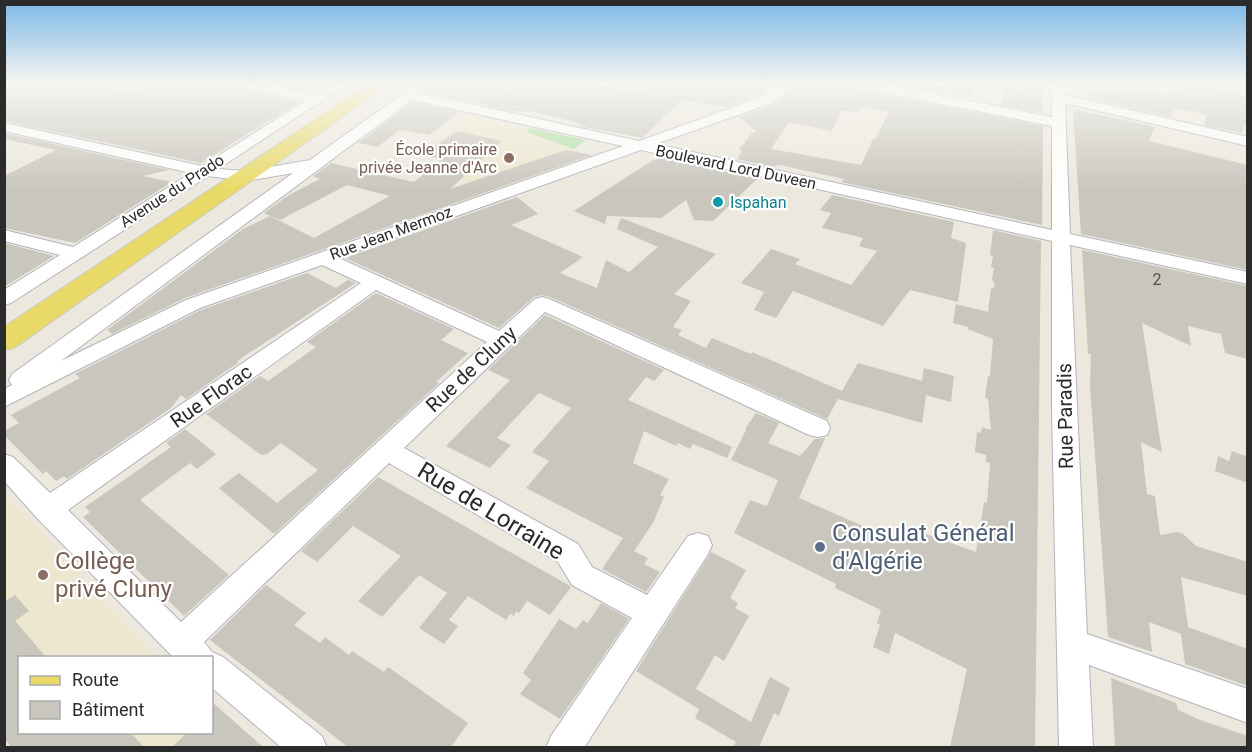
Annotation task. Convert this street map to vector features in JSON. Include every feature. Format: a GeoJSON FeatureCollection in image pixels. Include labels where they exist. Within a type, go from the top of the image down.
{"type":"FeatureCollection","features":[{"type":"Feature","properties":{"kind":"main road","name":"Avenue du Prado"},"geometry":{"type":"LineString","coordinates":[[4,341],[330,119]]}},
{"type":"Feature","properties":{"kind":"street","name":"Avenue du Prado"},"geometry":{"type":"LineString","coordinates":[[4,299],[284,119]]}},
{"type":"Feature","properties":{"kind":"street","name":"Avenue du Prado"},"geometry":{"type":"LineString","coordinates":[[4,392],[376,119]]}},
{"type":"Feature","properties":{"kind":"street","name":"Boulevard Lord Duveen"},"geometry":{"type":"LineString","coordinates":[[539,119],[638,146],[1248,278]]}},
{"type":"Feature","properties":{"kind":"street","name":"Rue Jean Mermoz"},"geometry":{"type":"LineString","coordinates":[[4,399],[55,375],[147,325],[193,304],[713,119]]}},
{"type":"Feature","properties":{"kind":"street"},"geometry":{"type":"LineString","coordinates":[[1039,119],[1059,123]]}},
{"type":"Feature","properties":{"kind":"street","name":"Rue Paradis"},"geometry":{"type":"LineString","coordinates":[[1059,119],[1064,411],[1076,747]]}},
{"type":"Feature","properties":{"kind":"street"},"geometry":{"type":"LineString","coordinates":[[1164,119],[1248,142]]}},
{"type":"Feature","properties":{"kind":"street"},"geometry":{"type":"LineString","coordinates":[[4,127],[224,175],[246,176]]}},
{"type":"Feature","properties":{"kind":"street","name":"Avenue du Prado"},"geometry":{"type":"LineString","coordinates":[[246,176],[314,165]]}},
{"type":"Feature","properties":{"kind":"street"},"geometry":{"type":"LineString","coordinates":[[4,235],[75,254]]}},
{"type":"Feature","properties":{"kind":"street"},"geometry":{"type":"LineString","coordinates":[[321,257],[502,341]]}},
{"type":"Feature","properties":{"kind":"street","name":"Rue Florac"},"geometry":{"type":"LineString","coordinates":[[47,510],[375,282]]}},
{"type":"Feature","properties":{"kind":"street","name":"Rue de Cluny"},"geometry":{"type":"LineString","coordinates":[[190,650],[385,449],[542,303],[818,428]]}},
{"type":"Feature","properties":{"kind":"street","name":"Rue de Lorraine"},"geometry":{"type":"LineString","coordinates":[[385,449],[568,553],[582,576],[653,614]]}},
{"type":"Feature","properties":{"kind":"street"},"geometry":{"type":"LineString","coordinates":[[4,464],[47,510],[190,650]]}},
{"type":"Feature","properties":{"kind":"street"},"geometry":{"type":"LineString","coordinates":[[563,747],[698,545]]}},
{"type":"Feature","properties":{"kind":"street"},"geometry":{"type":"LineString","coordinates":[[1073,644],[1248,706]]}},
{"type":"Feature","properties":{"kind":"street"},"geometry":{"type":"LineString","coordinates":[[213,669],[310,747]]}},
{"type":"Feature","properties":{"kind":"shaded area","name":"École primaire privée Jeanne d'Arc"},"geometry":{"type":"Polygon","coordinates":[[[462,119],[493,119],[592,157],[465,201],[473,193],[455,188],[462,187],[468,180],[427,172],[440,160],[415,156],[462,119]]]}},
{"type":"Feature","properties":{"kind":"shaded area","name":"Collège privé Cluny"},"geometry":{"type":"Polygon","coordinates":[[[4,493],[156,656],[18,656],[18,734],[213,734],[213,704],[263,747],[5,747],[4,493]]]}},
{"type":"Feature","properties":{"kind":"green space"},"geometry":{"type":"Polygon","coordinates":[[[530,128],[586,140],[574,149],[526,132],[530,128]]]}},
{"type":"Feature","properties":{"kind":"building"},"geometry":{"type":"Polygon","coordinates":[[[4,119],[272,119],[201,163],[4,121],[4,119]]]}},
{"type":"Feature","properties":{"kind":"building"},"geometry":{"type":"Polygon","coordinates":[[[390,119],[450,119],[429,135],[399,130],[378,147],[358,143],[390,119]]]}},
{"type":"Feature","properties":{"kind":"building"},"geometry":{"type":"Polygon","coordinates":[[[564,119],[662,119],[642,138],[580,126],[581,124],[564,119]]]}},
{"type":"Feature","properties":{"kind":"building"},"geometry":{"type":"Polygon","coordinates":[[[742,119],[838,119],[832,131],[789,122],[771,149],[861,165],[885,119],[1008,119],[1043,126],[1042,225],[841,182],[844,179],[780,165],[771,167],[737,159],[742,152],[739,148],[749,139],[749,135],[752,135],[750,133],[757,132],[742,119]]]}},
{"type":"Feature","properties":{"kind":"building"},"geometry":{"type":"Polygon","coordinates":[[[1074,119],[1119,119],[1155,127],[1149,141],[1248,165],[1248,270],[1081,234],[1074,119]]]}},
{"type":"Feature","properties":{"kind":"building"},"geometry":{"type":"Polygon","coordinates":[[[1206,119],[1247,119],[1241,133],[1204,125],[1206,119]]]}},
{"type":"Feature","properties":{"kind":"building"},"geometry":{"type":"Polygon","coordinates":[[[457,131],[502,141],[450,189],[566,150],[592,155],[185,298],[112,334],[107,330],[243,229],[270,216],[314,238],[390,196],[347,185],[280,220],[264,213],[289,195],[320,179],[313,176],[331,163],[414,182],[442,159],[421,155],[457,131]]]}},
{"type":"Feature","properties":{"kind":"building"},"geometry":{"type":"Polygon","coordinates":[[[4,133],[169,170],[143,176],[172,182],[75,243],[4,228],[4,176],[56,150],[4,139],[4,133]]]}},
{"type":"Feature","properties":{"kind":"building"},"geometry":{"type":"Polygon","coordinates":[[[663,158],[758,178],[713,221],[694,220],[686,200],[661,218],[607,216],[605,224],[574,211],[653,160],[663,158]]]}},
{"type":"Feature","properties":{"kind":"building"},"geometry":{"type":"Polygon","coordinates":[[[832,195],[954,222],[951,238],[966,243],[958,302],[910,290],[883,326],[793,291],[776,318],[754,310],[764,292],[741,283],[771,249],[800,259],[795,264],[851,285],[877,251],[859,246],[863,238],[822,228],[831,213],[820,210],[832,195]]]}},
{"type":"Feature","properties":{"kind":"building"},"geometry":{"type":"Polygon","coordinates":[[[517,197],[538,214],[511,225],[583,257],[560,273],[597,288],[606,260],[629,272],[658,247],[617,229],[621,218],[716,254],[674,294],[691,301],[673,327],[682,330],[678,335],[706,348],[712,338],[751,354],[752,352],[842,391],[858,363],[922,381],[924,368],[954,376],[951,402],[926,395],[922,423],[838,399],[827,419],[550,297],[541,295],[534,297],[499,328],[345,258],[517,197]]]}},
{"type":"Feature","properties":{"kind":"building"},"geometry":{"type":"Polygon","coordinates":[[[993,230],[1041,241],[1035,747],[950,747],[967,669],[895,633],[889,654],[873,647],[880,625],[877,623],[881,610],[835,588],[836,584],[734,533],[750,500],[767,506],[778,480],[731,460],[745,429],[756,413],[779,423],[768,443],[800,456],[815,439],[825,438],[799,498],[904,544],[909,528],[976,552],[984,502],[987,503],[990,463],[986,462],[986,455],[975,452],[977,432],[981,433],[982,427],[991,430],[988,399],[985,398],[988,376],[990,376],[993,339],[968,329],[968,327],[953,323],[956,304],[988,312],[991,289],[995,286],[992,279],[994,268],[991,267],[993,256],[990,255],[993,230]]]}},
{"type":"Feature","properties":{"kind":"building"},"geometry":{"type":"Polygon","coordinates":[[[4,243],[54,256],[4,287],[4,243]]]}},
{"type":"Feature","properties":{"kind":"building"},"geometry":{"type":"Polygon","coordinates":[[[1082,250],[1248,286],[1248,359],[1225,353],[1221,334],[1188,326],[1191,346],[1142,323],[1162,452],[1141,442],[1147,494],[1155,496],[1160,535],[1178,532],[1196,546],[1248,562],[1248,596],[1181,577],[1188,627],[1248,649],[1248,686],[1185,664],[1181,634],[1149,622],[1152,652],[1108,637],[1090,386],[1091,354],[1088,354],[1082,250]]]}},
{"type":"Feature","properties":{"kind":"building"},"geometry":{"type":"Polygon","coordinates":[[[307,273],[336,288],[348,280],[356,283],[237,361],[239,362],[186,399],[181,395],[171,408],[67,479],[64,476],[56,481],[46,471],[43,474],[4,435],[4,431],[19,423],[11,415],[80,378],[75,374],[201,310],[307,273]]]}},
{"type":"Feature","properties":{"kind":"building"},"geometry":{"type":"Polygon","coordinates":[[[376,293],[454,329],[441,340],[468,353],[436,382],[439,383],[274,534],[219,488],[239,473],[277,503],[318,470],[281,443],[267,454],[261,455],[206,414],[260,376],[268,381],[316,347],[307,342],[376,293]]]}},
{"type":"Feature","properties":{"kind":"building"},"geometry":{"type":"Polygon","coordinates":[[[545,315],[664,370],[654,381],[646,377],[628,400],[732,447],[727,458],[693,444],[690,449],[678,443],[676,446],[644,431],[633,463],[669,479],[660,495],[664,497],[653,523],[634,551],[648,558],[644,564],[660,572],[646,592],[602,569],[623,538],[526,488],[549,461],[532,452],[571,408],[539,393],[497,438],[511,445],[490,468],[446,446],[510,380],[488,370],[545,315]]]}},
{"type":"Feature","properties":{"kind":"building"},"geometry":{"type":"Polygon","coordinates":[[[185,429],[216,454],[197,469],[190,463],[140,500],[229,575],[184,616],[83,517],[90,512],[85,507],[171,447],[166,443],[185,429]]]}},
{"type":"Feature","properties":{"kind":"building"},"geometry":{"type":"Polygon","coordinates":[[[1232,451],[1248,457],[1248,483],[1215,471],[1218,456],[1229,461],[1232,451]]]}},
{"type":"Feature","properties":{"kind":"building"},"geometry":{"type":"Polygon","coordinates":[[[378,477],[571,587],[550,615],[527,601],[519,613],[516,611],[514,616],[510,614],[506,620],[468,596],[449,620],[458,626],[444,644],[419,628],[447,593],[419,575],[382,617],[358,601],[401,556],[353,526],[317,562],[301,551],[378,477]]]}},
{"type":"Feature","properties":{"kind":"building"},"geometry":{"type":"Polygon","coordinates":[[[711,552],[746,570],[730,598],[738,603],[735,608],[749,616],[724,661],[715,655],[696,689],[751,722],[770,677],[790,688],[779,716],[774,713],[759,747],[733,747],[736,742],[695,718],[699,709],[636,671],[711,552]]]}},
{"type":"Feature","properties":{"kind":"building"},"geometry":{"type":"Polygon","coordinates":[[[266,585],[306,613],[294,625],[320,643],[325,637],[349,655],[352,651],[384,672],[388,667],[468,723],[451,747],[348,747],[210,640],[266,585]]]}},
{"type":"Feature","properties":{"kind":"building"},"geometry":{"type":"Polygon","coordinates":[[[15,595],[29,611],[15,621],[45,656],[18,656],[18,734],[132,734],[144,747],[11,747],[4,738],[4,602],[15,595]]]}},
{"type":"Feature","properties":{"kind":"building"},"geometry":{"type":"Polygon","coordinates":[[[601,603],[629,619],[560,719],[520,694],[531,680],[523,673],[559,619],[576,629],[583,620],[588,623],[601,603]]]}},
{"type":"Feature","properties":{"kind":"building"},"geometry":{"type":"Polygon","coordinates":[[[1111,678],[1176,703],[1178,710],[1200,720],[1248,736],[1248,747],[1115,747],[1111,678]]]}},
{"type":"Feature","properties":{"kind":"building"},"geometry":{"type":"Polygon","coordinates":[[[213,703],[263,747],[172,747],[186,734],[213,734],[213,703]]]}},
{"type":"Feature","properties":{"kind":"place","name":"École primaire privée Jeanne d'Arc"},"geometry":{"type":"Point","coordinates":[509,158]}},
{"type":"Feature","properties":{"kind":"place","name":"Ispahan"},"geometry":{"type":"Point","coordinates":[718,202]}},
{"type":"Feature","properties":{"kind":"place","name":"Consulat Général d'Algérie"},"geometry":{"type":"Point","coordinates":[820,547]}},
{"type":"Feature","properties":{"kind":"place","name":"Collège privé Cluny"},"geometry":{"type":"Point","coordinates":[43,575]}}]}
